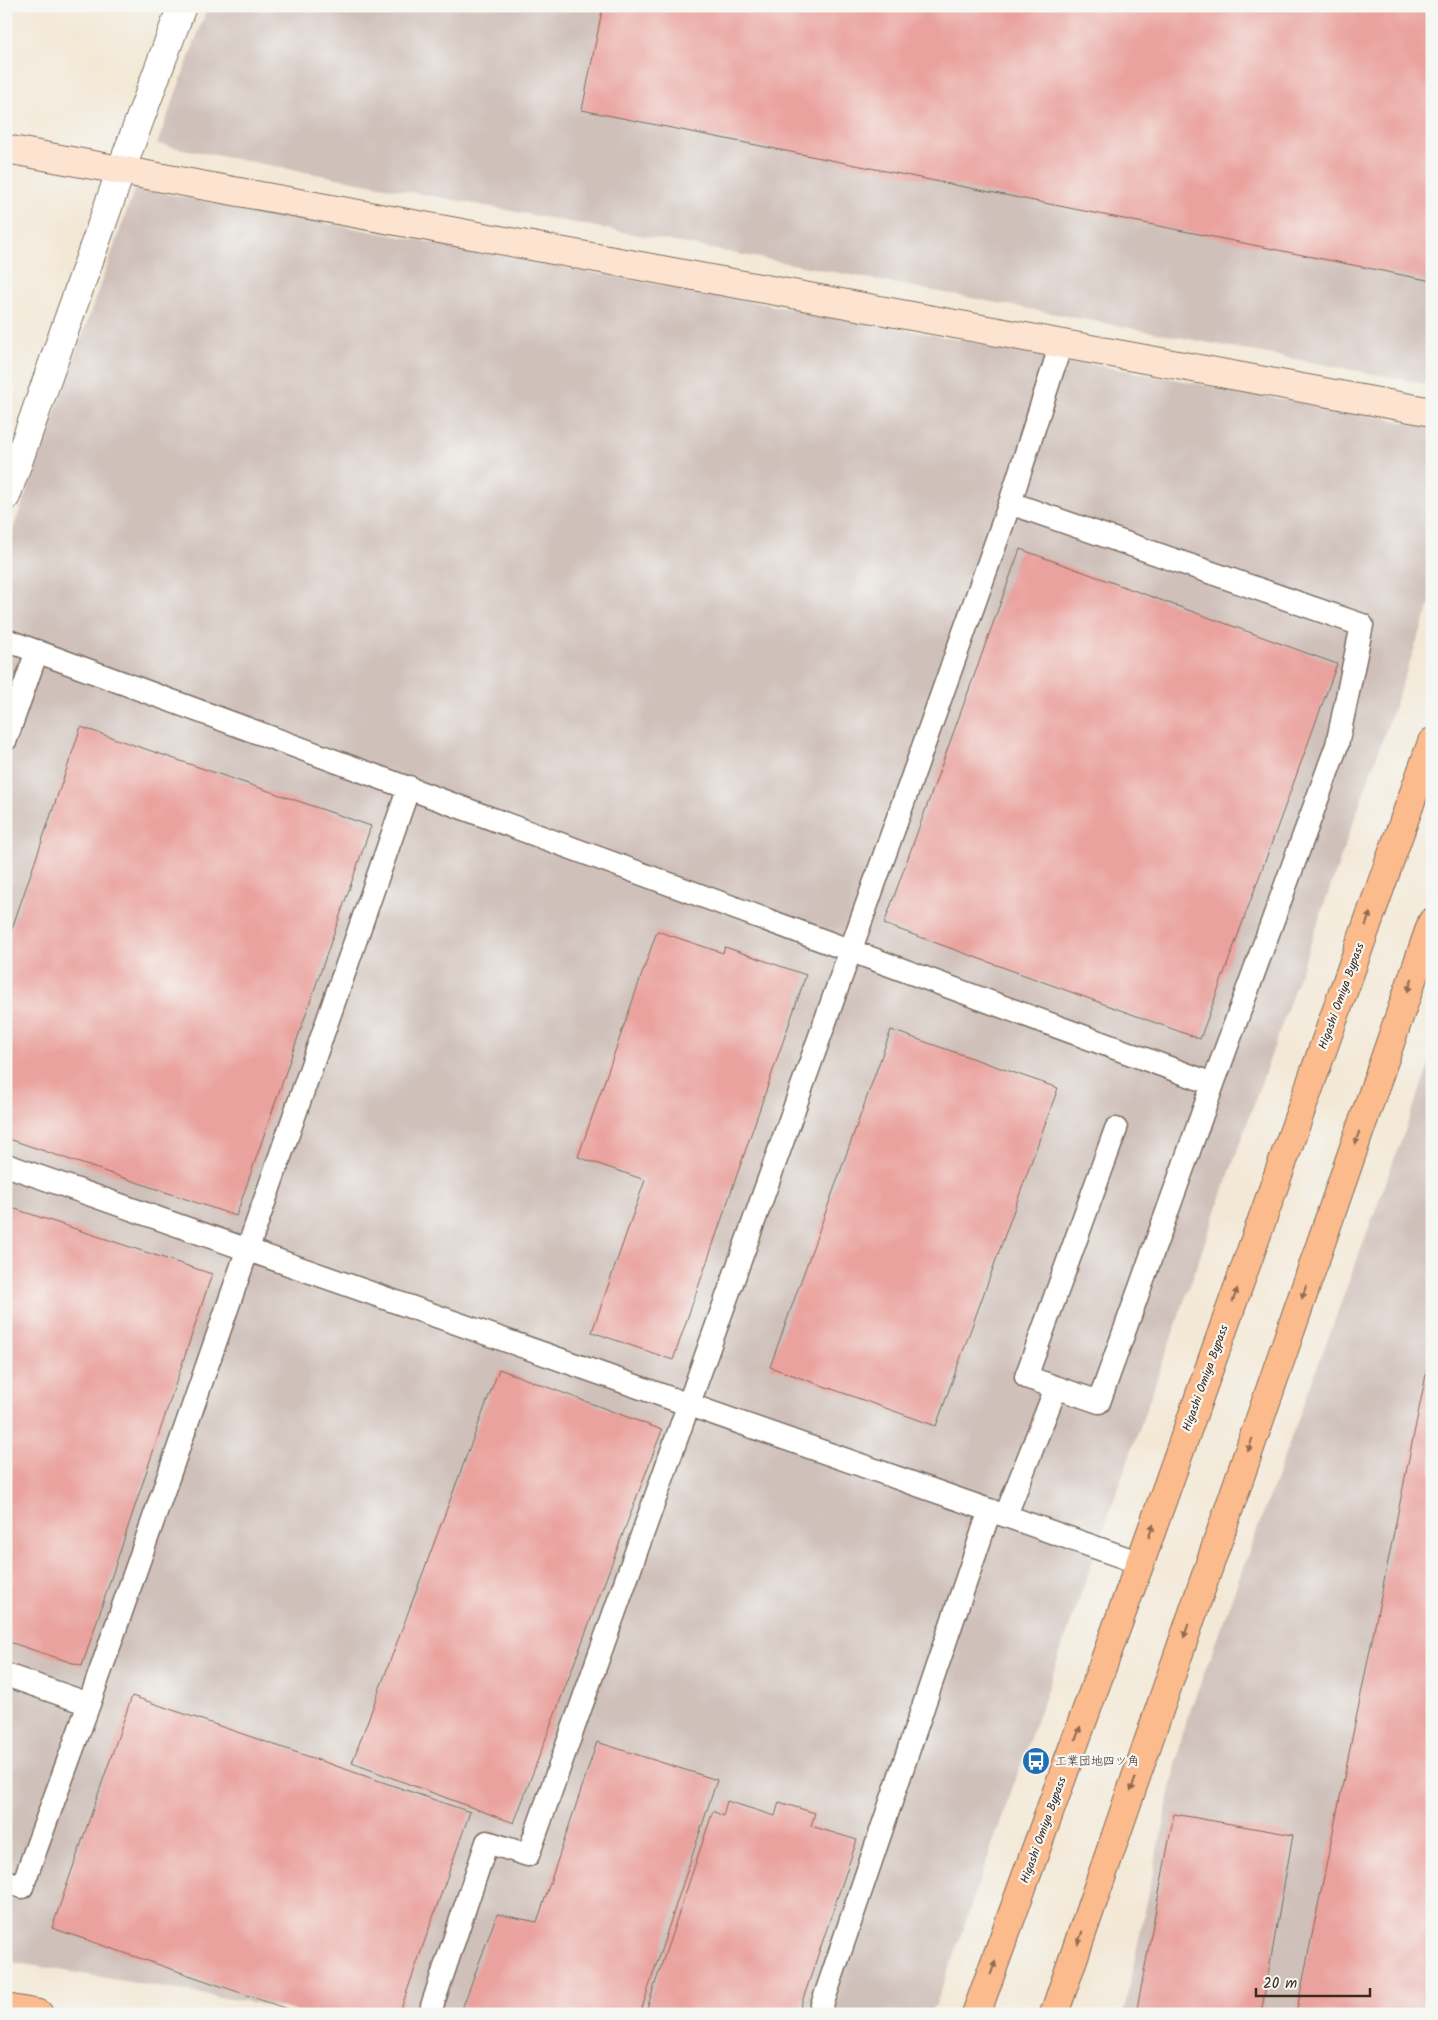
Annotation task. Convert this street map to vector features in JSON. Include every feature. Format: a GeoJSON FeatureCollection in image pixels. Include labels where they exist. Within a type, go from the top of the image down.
{"type":"FeatureCollection","features":[{"type":"Feature","properties":{"kind":"main road","name":"Higashi Omiya Bypass"},"geometry":{"type":"LineString","coordinates":[[976,2014],[1140,1563],[1432,742]]}},
{"type":"Feature","properties":{"kind":"main road"},"geometry":{"type":"LineString","coordinates":[[1054,2014],[1432,922]]}},
{"type":"Feature","properties":{"kind":"main road"},"geometry":{"type":"LineString","coordinates":[[6,2008],[40,2014]]}},
{"type":"Feature","properties":{"kind":"street"},"geometry":{"type":"LineString","coordinates":[[6,496],[121,170],[182,6]]}},
{"type":"Feature","properties":{"kind":"street"},"geometry":{"type":"LineString","coordinates":[[6,149],[1432,412]]}},
{"type":"Feature","properties":{"kind":"lane"},"geometry":{"type":"LineString","coordinates":[[432,2006],[486,1842],[528,1856],[1010,503],[1061,344]]}},
{"type":"Feature","properties":{"kind":"lane"},"geometry":{"type":"LineString","coordinates":[[1010,503],[1362,625],[1337,745],[1099,1402],[1026,1377],[1116,1129]]}},
{"type":"Feature","properties":{"kind":"lane"},"geometry":{"type":"LineString","coordinates":[[6,640],[1213,1084]]}},
{"type":"Feature","properties":{"kind":"lane"},"geometry":{"type":"LineString","coordinates":[[6,738],[37,651]]}},
{"type":"Feature","properties":{"kind":"lane"},"geometry":{"type":"LineString","coordinates":[[6,1881],[22,1887],[89,1704],[409,787]]}},
{"type":"Feature","properties":{"kind":"lane"},"geometry":{"type":"LineString","coordinates":[[6,1165],[1140,1563]]}},
{"type":"Feature","properties":{"kind":"lane"},"geometry":{"type":"LineString","coordinates":[[819,2014],[998,1513],[1056,1388]]}},
{"type":"Feature","properties":{"kind":"lane"},"geometry":{"type":"LineString","coordinates":[[6,1675],[89,1704]]}},
{"type":"Feature","properties":{"kind":"shaded area"},"geometry":{"type":"Polygon","coordinates":[[[208,6],[1432,6],[1432,385],[157,144],[208,6]]]}},
{"type":"Feature","properties":{"kind":"shaded area"},"geometry":{"type":"Polygon","coordinates":[[[135,188],[1432,427],[1432,599],[936,2005],[926,2014],[318,2014],[6,1961],[6,549],[135,188]]]}},
{"type":"Feature","properties":{"kind":"shaded area"},"geometry":{"type":"Polygon","coordinates":[[[1432,1057],[1432,2014],[1123,2014],[1184,1727],[1432,1057]]]}},
{"type":"Feature","properties":{"kind":"building"},"geometry":{"type":"Polygon","coordinates":[[[603,6],[1432,6],[1432,281],[582,110],[603,6]]]}},
{"type":"Feature","properties":{"kind":"building"},"geometry":{"type":"Polygon","coordinates":[[[1020,549],[1337,664],[1200,1039],[884,924],[1020,549]]]}},
{"type":"Feature","properties":{"kind":"building"},"geometry":{"type":"Polygon","coordinates":[[[81,727],[371,826],[236,1216],[6,1138],[6,946],[81,727]]]}},
{"type":"Feature","properties":{"kind":"building"},"geometry":{"type":"Polygon","coordinates":[[[657,931],[723,953],[725,947],[806,975],[673,1360],[592,1332],[645,1180],[578,1157],[657,931]]]}},
{"type":"Feature","properties":{"kind":"building"},"geometry":{"type":"Polygon","coordinates":[[[891,1030],[1058,1088],[936,1426],[770,1367],[891,1030]]]}},
{"type":"Feature","properties":{"kind":"building"},"geometry":{"type":"Polygon","coordinates":[[[9,1207],[212,1274],[82,1666],[6,1641],[6,1215],[9,1207]]]}},
{"type":"Feature","properties":{"kind":"building"},"geometry":{"type":"Polygon","coordinates":[[[1431,1350],[1432,2014],[1296,2014],[1431,1350]]]}},
{"type":"Feature","properties":{"kind":"building"},"geometry":{"type":"Polygon","coordinates":[[[499,1369],[662,1430],[514,1823],[352,1763],[499,1369]]]}},
{"type":"Feature","properties":{"kind":"building"},"geometry":{"type":"Polygon","coordinates":[[[132,1696],[470,1812],[399,2014],[302,2014],[52,1928],[132,1696]]]}},
{"type":"Feature","properties":{"kind":"building"},"geometry":{"type":"Polygon","coordinates":[[[597,1742],[717,1780],[640,2014],[475,2014],[462,2009],[497,1914],[537,1922],[597,1742]]]}},
{"type":"Feature","properties":{"kind":"building"},"geometry":{"type":"Polygon","coordinates":[[[727,1801],[775,1816],[779,1802],[815,1813],[811,1826],[857,1840],[798,2014],[645,2014],[713,1811],[723,1816],[727,1801]]]}},
{"type":"Feature","properties":{"kind":"building"},"geometry":{"type":"Polygon","coordinates":[[[1174,1814],[1293,1835],[1261,2014],[1136,2014],[1174,1814]]]}},
{"type":"Feature","properties":{"kind":"place","name":"工業団地四ツ角"},"geometry":{"type":"Point","coordinates":[1036,1761]}}]}
